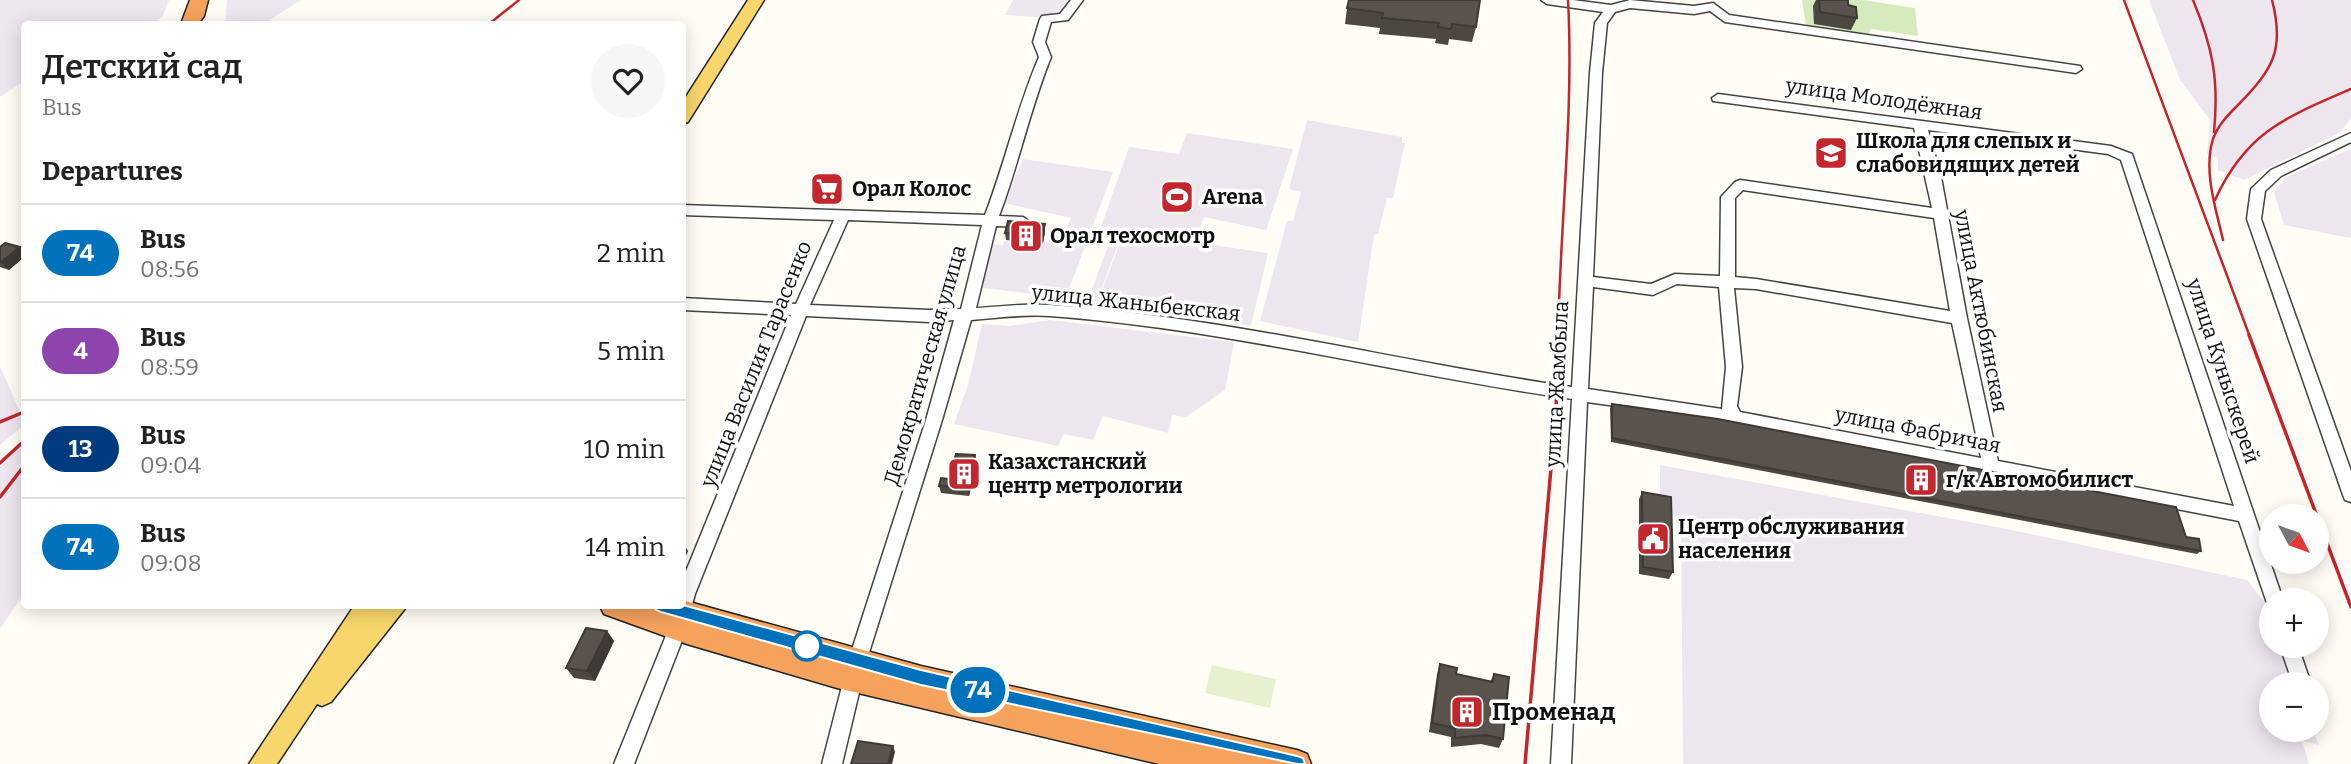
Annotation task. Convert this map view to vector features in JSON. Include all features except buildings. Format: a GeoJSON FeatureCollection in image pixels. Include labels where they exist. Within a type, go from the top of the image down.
{"type":"FeatureCollection","features":[{"type":"Feature","properties":{"kind":"highway"},"geometry":{"type":"LineString","coordinates":[[631,609],[673,616],[742,650],[921,678],[1297,764]]}},
{"type":"Feature","properties":{"kind":"highway"},"geometry":{"type":"LineString","coordinates":[[856,669],[1219,764]]}},
{"type":"Feature","properties":{"kind":"main road"},"geometry":{"type":"LineString","coordinates":[[686,95],[745,0]]}},
{"type":"Feature","properties":{"kind":"main road"},"geometry":{"type":"LineString","coordinates":[[686,112],[756,0]]}},
{"type":"Feature","properties":{"kind":"main road"},"geometry":{"type":"LineString","coordinates":[[262,764],[365,609]]}},
{"type":"Feature","properties":{"kind":"main road"},"geometry":{"type":"LineString","coordinates":[[276,764],[378,609]]}},
{"type":"Feature","properties":{"kind":"main road"},"geometry":{"type":"LineString","coordinates":[[321,694],[392,609]]}},
{"type":"Feature","properties":{"kind":"street","name":"Демократическая улица"},"geometry":{"type":"LineString","coordinates":[[832,764],[856,669],[934,419],[960,323],[967,313],[990,221],[1007,176],[1032,88],[1045,57],[1039,42],[1046,19],[1064,17],[1077,0]]}},
{"type":"Feature","properties":{"kind":"street"},"geometry":{"type":"LineString","coordinates":[[1547,0],[1611,9],[1630,4],[1694,10],[1715,3],[1725,18],[2076,69]]}},
{"type":"Feature","properties":{"kind":"street","name":"улица Жамбыла"},"geometry":{"type":"LineString","coordinates":[[1561,764],[1600,35],[1603,17],[1611,9]]}},
{"type":"Feature","properties":{"kind":"street","name":"улица Молодёжная"},"geometry":{"type":"LineString","coordinates":[[1718,98],[2111,150],[2127,157]]}},
{"type":"Feature","properties":{"kind":"street","name":"улица Актюбинская"},"geometry":{"type":"LineString","coordinates":[[1920,125],[1941,214],[1959,318],[1991,465]]}},
{"type":"Feature","properties":{"kind":"street"},"geometry":{"type":"LineString","coordinates":[[2351,137],[2276,173],[2259,189],[2254,219],[2351,495]]}},
{"type":"Feature","properties":{"kind":"street","name":"улица Куныскерей"},"geometry":{"type":"LineString","coordinates":[[2127,157],[2270,588]]}},
{"type":"Feature","properties":{"kind":"street"},"geometry":{"type":"LineString","coordinates":[[1734,417],[1729,406],[1734,367],[1726,282],[1729,244],[1728,197],[1741,185],[1941,214]]}},
{"type":"Feature","properties":{"kind":"street"},"geometry":{"type":"LineString","coordinates":[[686,210],[914,216],[1023,222]]}},
{"type":"Feature","properties":{"kind":"street","name":"улица Василия Тарасенко"},"geometry":{"type":"LineString","coordinates":[[686,592],[800,309],[842,216]]}},
{"type":"Feature","properties":{"kind":"street"},"geometry":{"type":"LineString","coordinates":[[1586,281],[1653,290],[1675,279],[1770,286],[1959,318]]}},
{"type":"Feature","properties":{"kind":"street","name":"улица Жаныбекская"},"geometry":{"type":"LineString","coordinates":[[686,304],[929,316],[1048,310],[1316,346],[1580,394]]}},
{"type":"Feature","properties":{"kind":"street","name":"улица Фабричая"},"geometry":{"type":"LineString","coordinates":[[1580,394],[1734,417],[2246,516]]}},
{"type":"Feature","properties":{"kind":"street","name":"улица Василия Тарасенко"},"geometry":{"type":"LineString","coordinates":[[624,764],[673,616]]}},
{"type":"Feature","properties":{"kind":"shaded area"},"geometry":{"type":"Polygon","coordinates":[[[0,0],[169,0],[163,16],[156,21],[21,21],[21,83],[0,97],[0,0]]]}},
{"type":"Feature","properties":{"kind":"shaded area"},"geometry":{"type":"Polygon","coordinates":[[[227,0],[301,0],[268,21],[225,21],[227,0]]]}},
{"type":"Feature","properties":{"kind":"shaded area"},"geometry":{"type":"Polygon","coordinates":[[[1013,0],[1072,0],[1066,12],[1039,17],[1005,15],[1013,0]]]}},
{"type":"Feature","properties":{"kind":"shaded area"},"geometry":{"type":"Polygon","coordinates":[[[2149,0],[2351,0],[2351,119],[2339,133],[2244,180],[2218,170],[2218,158],[2207,154],[2210,120],[2180,80],[2149,0]]]}},
{"type":"Feature","properties":{"kind":"shaded area"},"geometry":{"type":"Polygon","coordinates":[[[1307,120],[1402,137],[1402,143],[1405,143],[1393,198],[1387,198],[1378,234],[1374,235],[1358,342],[1260,321],[1287,221],[1293,221],[1301,192],[1289,189],[1307,120]]]}},
{"type":"Feature","properties":{"kind":"shaded area"},"geometry":{"type":"Polygon","coordinates":[[[1187,133],[1293,149],[1266,230],[1204,217],[1195,241],[1123,231],[1097,301],[1088,300],[1114,230],[1101,227],[1129,147],[1179,154],[1187,133]]]}},
{"type":"Feature","properties":{"kind":"shaded area"},"geometry":{"type":"Polygon","coordinates":[[[2351,149],[2351,238],[2284,225],[2274,192],[2286,177],[2351,149]]]}},
{"type":"Feature","properties":{"kind":"shaded area"},"geometry":{"type":"Polygon","coordinates":[[[1023,159],[1113,172],[1069,289],[1076,290],[1073,299],[968,286],[981,243],[1059,243],[1071,218],[1004,203],[1023,159]]]}},
{"type":"Feature","properties":{"kind":"shaded area"},"geometry":{"type":"Polygon","coordinates":[[[1124,232],[1268,253],[1251,326],[1098,301],[1124,232]]]}},
{"type":"Feature","properties":{"kind":"shaded area"},"geometry":{"type":"Polygon","coordinates":[[[1050,320],[1234,342],[1225,390],[1186,417],[1172,415],[1168,433],[1103,416],[1093,440],[1064,434],[1058,446],[954,424],[968,385],[982,324],[1010,326],[1050,320]]]}},
{"type":"Feature","properties":{"kind":"shaded area"},"geometry":{"type":"Polygon","coordinates":[[[0,366],[21,414],[21,428],[0,445],[0,366]]]}},
{"type":"Feature","properties":{"kind":"shaded area"},"geometry":{"type":"Polygon","coordinates":[[[21,447],[21,598],[0,629],[0,467],[21,447]]]}},
{"type":"Feature","properties":{"kind":"shaded area"},"geometry":{"type":"Polygon","coordinates":[[[1660,465],[2002,528],[2247,580],[2259,595],[2259,658],[2282,658],[2286,671],[2259,672],[2259,742],[2302,742],[2309,764],[1683,764],[1681,518],[1671,515],[1671,504],[1660,502],[1660,465]]]}},
{"type":"Feature","properties":{"kind":"green space"},"geometry":{"type":"Polygon","coordinates":[[[1802,0],[1863,0],[1915,8],[1918,36],[1871,29],[1868,35],[1806,26],[1802,0]]]}},
{"type":"Feature","properties":{"kind":"green space","name":"Arena"},"geometry":{"type":"Polygon","coordinates":[[[1171,178],[1197,184],[1184,217],[1157,211],[1171,178]]]}},
{"type":"Feature","properties":{"kind":"green space"},"geometry":{"type":"Polygon","coordinates":[[[1212,665],[1276,679],[1270,708],[1205,693],[1212,665]]]}},
{"type":"Feature","properties":{"kind":"railway"},"geometry":{"type":"LineString","coordinates":[[493,21],[519,0]]}},
{"type":"Feature","properties":{"kind":"railway"},"geometry":{"type":"LineString","coordinates":[[1558,337],[1568,126],[1568,0]]}},
{"type":"Feature","properties":{"kind":"railway"},"geometry":{"type":"LineString","coordinates":[[2124,0],[2250,337]]}},
{"type":"Feature","properties":{"kind":"railway"},"geometry":{"type":"LineString","coordinates":[[2193,0],[2213,64],[2216,96],[2214,132]]}},
{"type":"Feature","properties":{"kind":"railway"},"geometry":{"type":"LineString","coordinates":[[2223,240],[2210,177],[2210,151],[2220,125],[2260,80],[2273,58],[2277,32],[2272,0]]}},
{"type":"Feature","properties":{"kind":"railway"},"geometry":{"type":"LineString","coordinates":[[2215,200],[2240,158],[2255,142],[2288,118],[2351,89]]}},
{"type":"Feature","properties":{"kind":"railway"},"geometry":{"type":"LineString","coordinates":[[1525,764],[1556,411],[1558,335]]}},
{"type":"Feature","properties":{"kind":"railway"},"geometry":{"type":"LineString","coordinates":[[2249,335],[2351,607]]}},
{"type":"Feature","properties":{"kind":"railway"},"geometry":{"type":"LineString","coordinates":[[0,422],[21,413]]}},
{"type":"Feature","properties":{"kind":"railway"},"geometry":{"type":"LineString","coordinates":[[0,463],[21,444]]}},
{"type":"Feature","properties":{"kind":"railway"},"geometry":{"type":"LineString","coordinates":[[0,497],[21,470]]}},
{"type":"Feature","properties":{"kind":"bus line","name":"74"},"geometry":{"type":"LineString","coordinates":[[671,609],[921,678],[1297,764]]}},
{"type":"Feature","properties":{"kind":"place","name":"Школа для слепых и слабовидящих детей"},"geometry":{"type":"Point","coordinates":[1831,153]}},
{"type":"Feature","properties":{"kind":"place","name":"Орал Колос"},"geometry":{"type":"Point","coordinates":[827,189]}},
{"type":"Feature","properties":{"kind":"place","name":"Arena"},"geometry":{"type":"Point","coordinates":[1177,197]}},
{"type":"Feature","properties":{"kind":"place","name":"Орал техосмотр"},"geometry":{"type":"Point","coordinates":[1026,236]}},
{"type":"Feature","properties":{"kind":"place","name":"Казахстанский центр метрологии"},"geometry":{"type":"Point","coordinates":[964,474]}},
{"type":"Feature","properties":{"kind":"place","name":"г/к Автомобилист"},"geometry":{"type":"Point","coordinates":[1921,480]}},
{"type":"Feature","properties":{"kind":"place","name":"Центр обслуживания наcеления"},"geometry":{"type":"Point","coordinates":[1653,539]}},
{"type":"Feature","properties":{"kind":"place","name":"Променад"},"geometry":{"type":"Point","coordinates":[1467,712]}}]}
